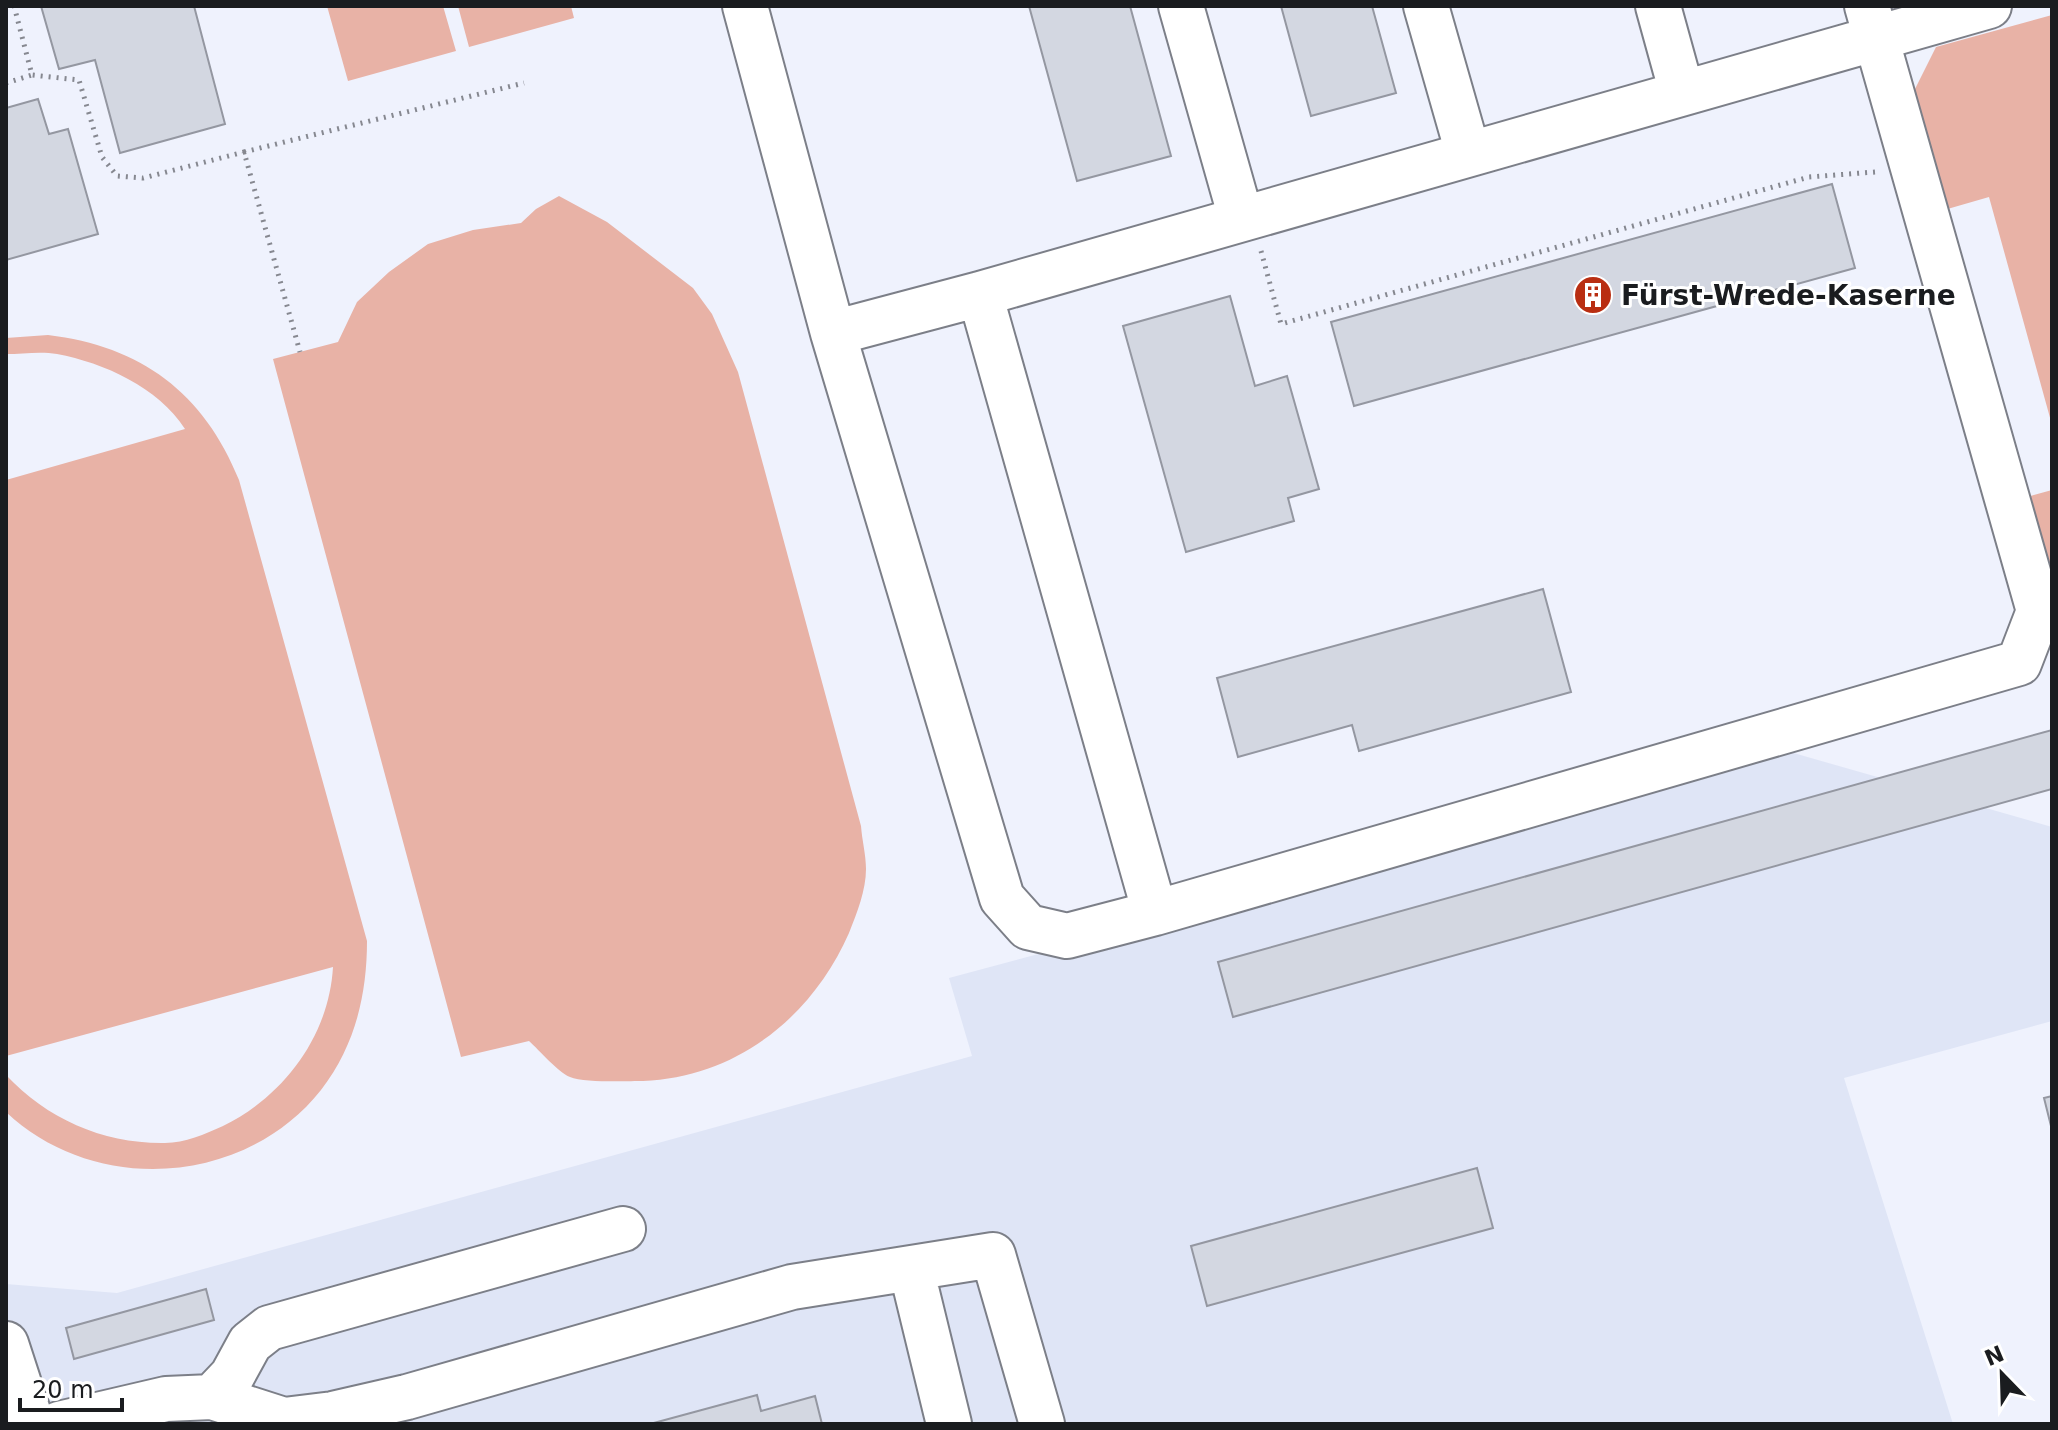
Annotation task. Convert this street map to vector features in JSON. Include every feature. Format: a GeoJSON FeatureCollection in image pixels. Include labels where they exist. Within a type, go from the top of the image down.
{"type":"FeatureCollection","features":[{"type":"Feature","properties":{"kind":"lane"},"geometry":{"type":"LineString","coordinates":[[745,6],[833,333],[1002,898],[1028,927],[1067,936],[2019,663],[2039,611],[1872,22]]}},
{"type":"Feature","properties":{"kind":"lane"},"geometry":{"type":"LineString","coordinates":[[1181,6],[1246,216]]}},
{"type":"Feature","properties":{"kind":"lane"},"geometry":{"type":"LineString","coordinates":[[1426,6],[1468,153]]}},
{"type":"Feature","properties":{"kind":"lane"},"geometry":{"type":"LineString","coordinates":[[1658,6],[1682,93]]}},
{"type":"Feature","properties":{"kind":"lane"},"geometry":{"type":"LineString","coordinates":[[833,333],[980,294],[1682,93],[1872,22],[1989,6]]}},
{"type":"Feature","properties":{"kind":"lane"},"geometry":{"type":"LineString","coordinates":[[980,294],[1155,913]]}},
{"type":"Feature","properties":{"kind":"lane"},"geometry":{"type":"LineString","coordinates":[[212,1397],[232,1376],[250,1343],[269,1328],[623,1229]]}},
{"type":"Feature","properties":{"kind":"lane"},"geometry":{"type":"LineString","coordinates":[[59,1424],[166,1399],[212,1397],[259,1418],[284,1420],[333,1414],[423,1393],[792,1287],[993,1255],[1042,1424]]}},
{"type":"Feature","properties":{"kind":"lane"},"geometry":{"type":"LineString","coordinates":[[911,1268],[949,1424]]}},
{"type":"Feature","properties":{"kind":"lane"},"geometry":{"type":"LineString","coordinates":[[6,1344],[32,1424]]}},
{"type":"Feature","properties":{"kind":"path"},"geometry":{"type":"LineString","coordinates":[[14,6],[32,75]]}},
{"type":"Feature","properties":{"kind":"path"},"geometry":{"type":"LineString","coordinates":[[6,83],[32,75],[79,80],[102,157],[117,176],[143,178],[524,83]]}},
{"type":"Feature","properties":{"kind":"path"},"geometry":{"type":"LineString","coordinates":[[244,152],[300,352]]}},
{"type":"Feature","properties":{"kind":"path"},"geometry":{"type":"LineString","coordinates":[[1246,216],[1281,324],[1809,177],[1914,169]]}},
{"type":"Feature","properties":{"kind":"shaded area"},"geometry":{"type":"Polygon","coordinates":[[[327,6],[443,6],[456,51],[348,81],[327,6]]]}},
{"type":"Feature","properties":{"kind":"shaded area"},"geometry":{"type":"Polygon","coordinates":[[[458,6],[571,6],[574,18],[469,47],[458,6]]]}},
{"type":"Feature","properties":{"kind":"shaded area"},"geometry":{"type":"Polygon","coordinates":[[[2052,15],[2052,425],[1989,197],[1944,210],[1911,97],[1936,47],[2052,15]]]}},
{"type":"Feature","properties":{"kind":"shaded area"},"geometry":{"type":"Polygon","coordinates":[[[559,196],[607,222],[693,288],[712,314],[738,372],[861,826],[865,858],[863,893],[849,933],[814,991],[792,1016],[740,1055],[677,1077],[643,1081],[595,1081],[570,1077],[529,1041],[461,1057],[273,359],[338,342],[357,302],[389,272],[428,244],[473,230],[521,223],[536,209],[559,196]]]}},
{"type":"Feature","properties":{"kind":"shaded area"},"geometry":{"type":"Polygon","coordinates":[[[48,335],[112,350],[165,379],[188,399],[225,449],[239,480],[367,941],[365,981],[357,1019],[343,1056],[321,1090],[289,1122],[252,1146],[211,1161],[168,1168],[125,1167],[82,1158],[42,1139],[6,1112],[6,1075],[22,1091],[58,1116],[99,1134],[120,1139],[172,1143],[195,1138],[223,1126],[265,1098],[284,1081],[299,1061],[323,1017],[333,967],[6,1056],[6,480],[185,429],[174,414],[145,389],[111,371],[57,354],[6,354],[6,338],[48,335]]]}},
{"type":"Feature","properties":{"kind":"shaded area"},"geometry":{"type":"Polygon","coordinates":[[[2052,490],[2052,599],[2023,498],[2052,490]]]}},
{"type":"Feature","properties":{"kind":"shaded area"},"geometry":{"type":"Polygon","coordinates":[[[1790,752],[2052,827],[2052,1021],[1844,1078],[1953,1424],[6,1424],[6,1284],[117,1293],[972,1056],[949,978],[1790,752]]]}},
{"type":"Feature","properties":{"kind":"building"},"geometry":{"type":"Polygon","coordinates":[[[41,6],[194,6],[225,124],[120,153],[95,60],[59,69],[41,6]]]}},
{"type":"Feature","properties":{"kind":"building"},"geometry":{"type":"Polygon","coordinates":[[[1029,6],[1130,6],[1171,156],[1077,181],[1029,6]]]}},
{"type":"Feature","properties":{"kind":"building"},"geometry":{"type":"Polygon","coordinates":[[[1281,6],[1372,6],[1396,93],[1311,116],[1281,6]]]}},
{"type":"Feature","properties":{"kind":"building"},"geometry":{"type":"Polygon","coordinates":[[[38,99],[49,134],[68,129],[98,234],[6,260],[6,108],[38,99]]]}},
{"type":"Feature","properties":{"kind":"building","name":"Fürst-Wrede-Kaserne"},"geometry":{"type":"Polygon","coordinates":[[[1832,184],[1855,268],[1354,406],[1331,322],[1832,184]]]}},
{"type":"Feature","properties":{"kind":"building"},"geometry":{"type":"Polygon","coordinates":[[[1230,296],[1255,386],[1287,376],[1319,489],[1288,498],[1294,521],[1186,552],[1123,326],[1230,296]]]}},
{"type":"Feature","properties":{"kind":"building"},"geometry":{"type":"Polygon","coordinates":[[[1543,589],[1571,692],[1359,751],[1352,725],[1238,757],[1217,678],[1543,589]]]}},
{"type":"Feature","properties":{"kind":"building"},"geometry":{"type":"Polygon","coordinates":[[[2052,730],[2052,789],[1233,1017],[1218,962],[2052,730]]]}},
{"type":"Feature","properties":{"kind":"building"},"geometry":{"type":"Polygon","coordinates":[[[2052,1096],[2052,1130],[2044,1098],[2052,1096]]]}},
{"type":"Feature","properties":{"kind":"building"},"geometry":{"type":"Polygon","coordinates":[[[1477,1168],[1493,1228],[1207,1306],[1191,1246],[1477,1168]]]}},
{"type":"Feature","properties":{"kind":"building"},"geometry":{"type":"Polygon","coordinates":[[[206,1289],[214,1320],[74,1359],[66,1328],[206,1289]]]}},
{"type":"Feature","properties":{"kind":"building"},"geometry":{"type":"Polygon","coordinates":[[[757,1395],[761,1411],[815,1396],[822,1424],[650,1424],[757,1395]]]}},
{"type":"Feature","properties":{"kind":"place","name":"Fürst-Wrede-Kaserne"},"geometry":{"type":"Point","coordinates":[1593,295]}}]}
